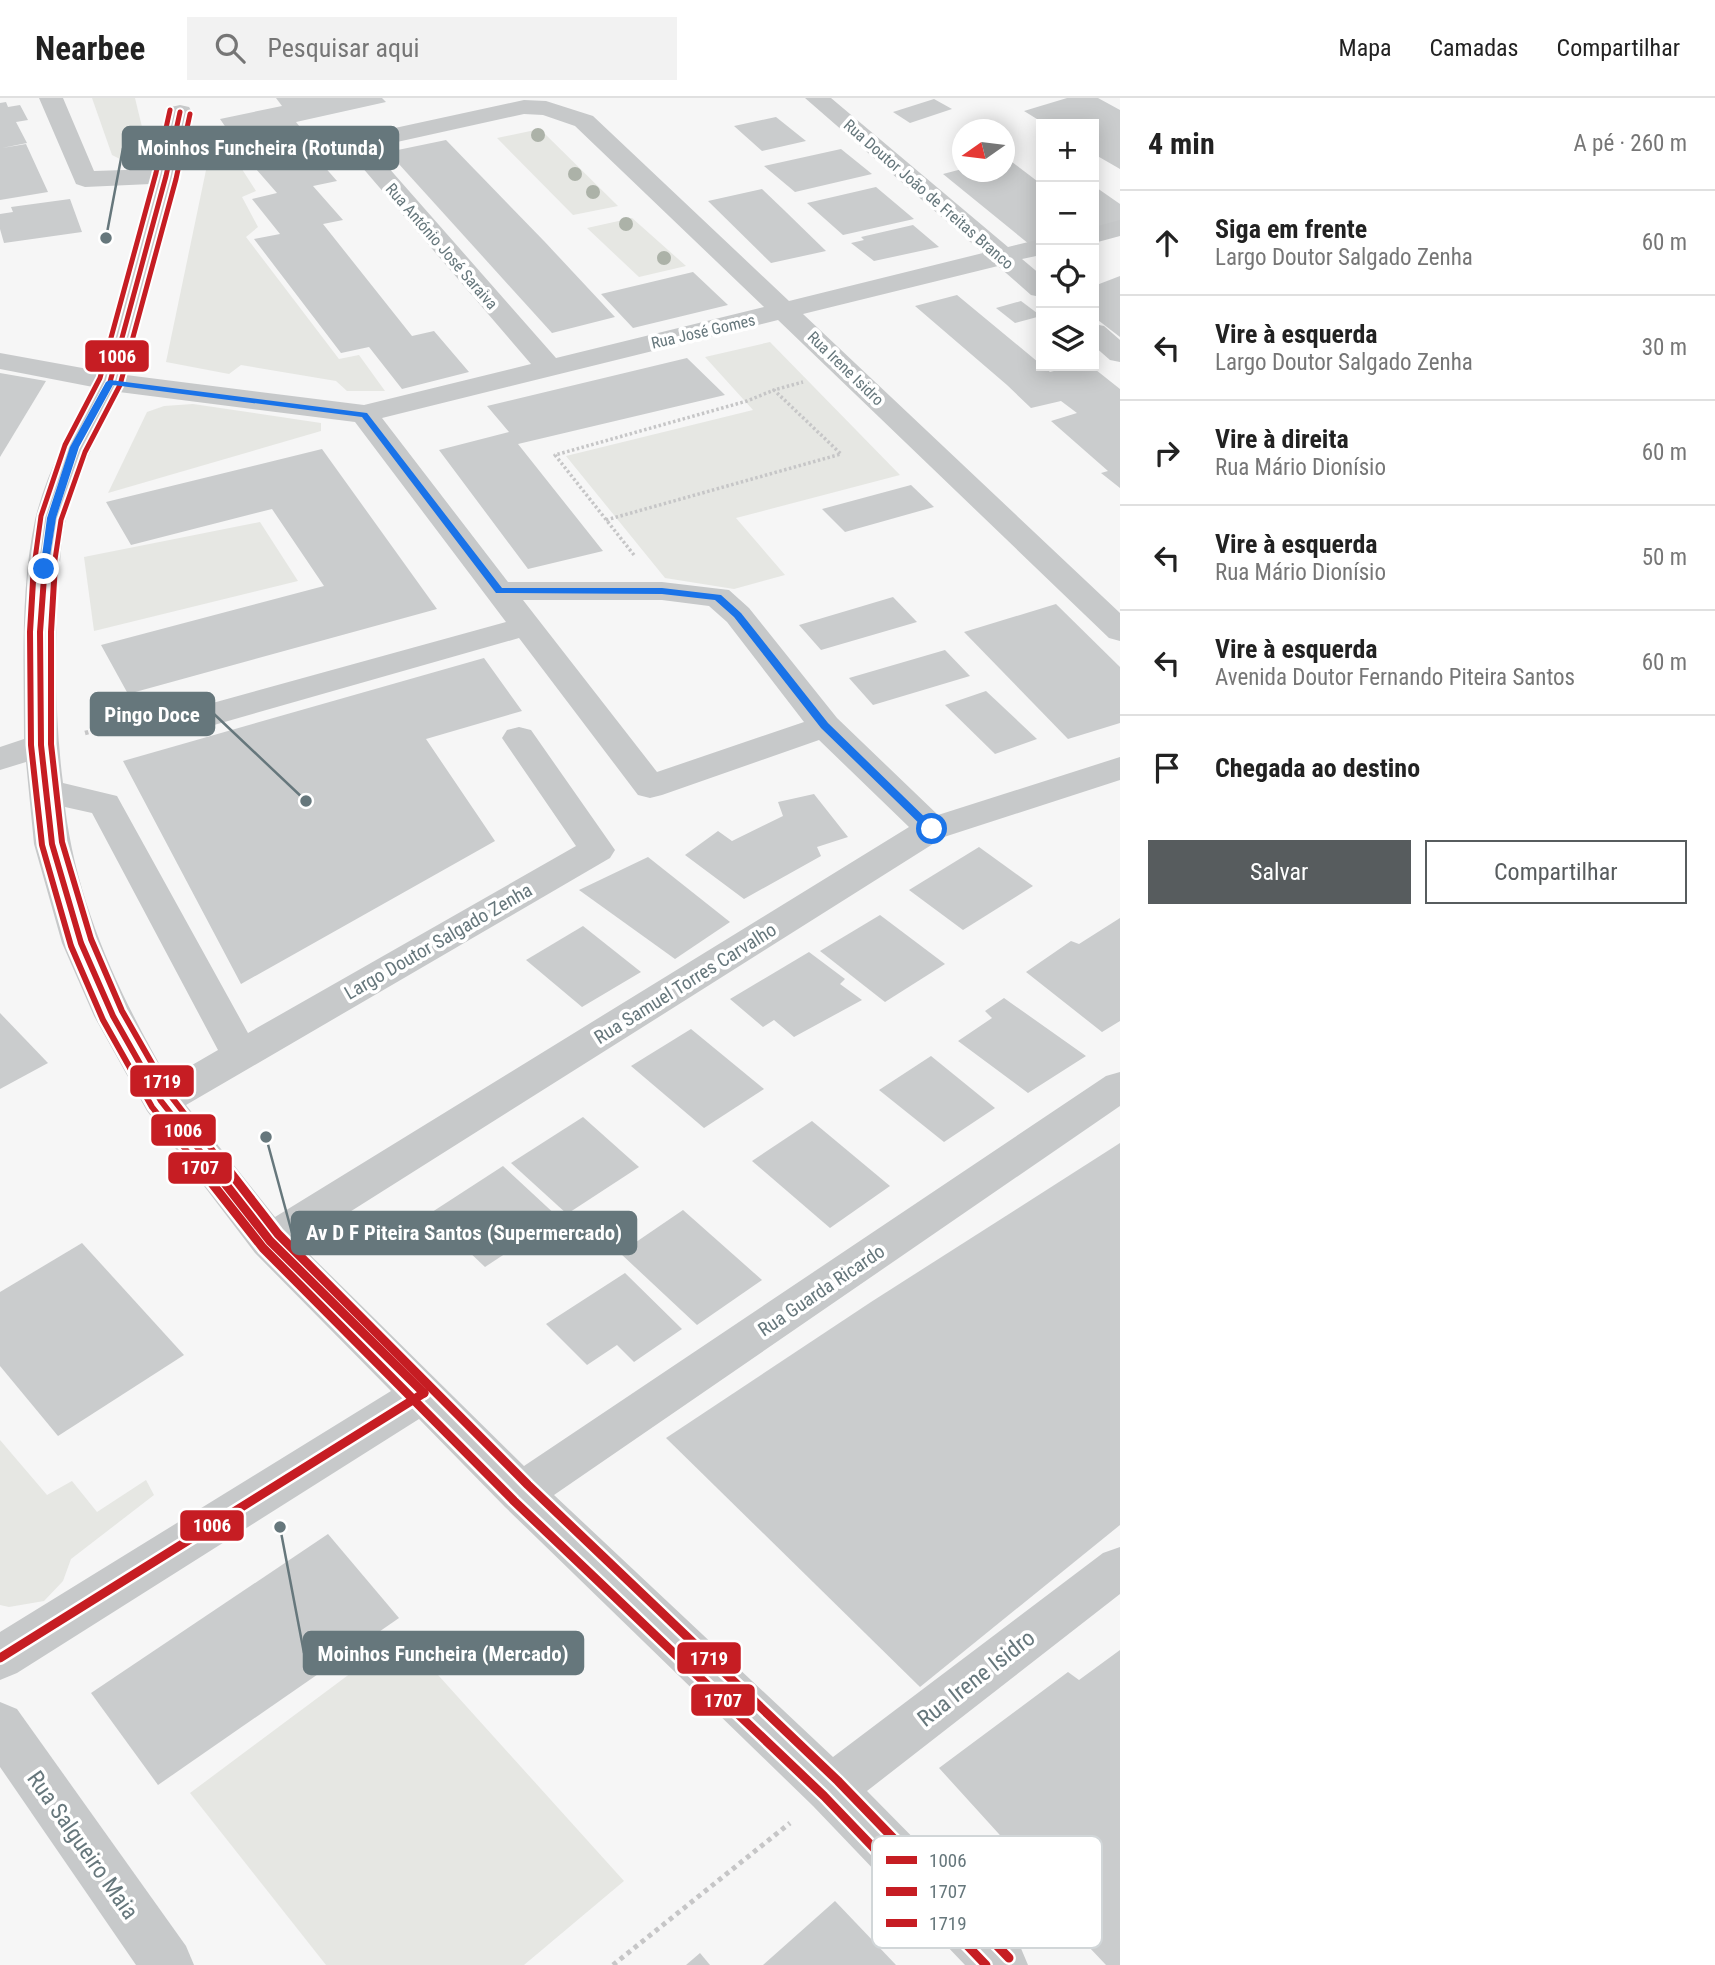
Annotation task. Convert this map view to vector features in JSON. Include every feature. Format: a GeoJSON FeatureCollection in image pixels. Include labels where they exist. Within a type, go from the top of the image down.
{"type":"FeatureCollection","features":[{"type":"Feature","properties":{"kind":"street"},"geometry":{"type":"LineString","coordinates":[[51,98],[85,179],[166,176]]}},
{"type":"Feature","properties":{"kind":"street","name":"Rua Doutor João de Freitas Branco"},"geometry":{"type":"LineString","coordinates":[[817,98],[1036,285]]}},
{"type":"Feature","properties":{"kind":"street"},"geometry":{"type":"LineString","coordinates":[[183,103],[110,382],[75,447],[51,518],[44,569],[40,632],[41,746],[45,791],[52,844],[82,943],[113,1016],[161,1101],[270,1241],[521,1493],[831,1789],[876,1836]]}},
{"type":"Feature","properties":{"kind":"street","name":"Rua António José Saraiva"},"geometry":{"type":"LineString","coordinates":[[549,368],[367,159],[374,143],[390,136],[524,107],[546,108],[566,113]]}},
{"type":"Feature","properties":{"kind":"street","name":"Rua Irene Isidro"},"geometry":{"type":"LineString","coordinates":[[566,113],[584,121],[787,311],[1120,631]]}},
{"type":"Feature","properties":{"kind":"street"},"geometry":{"type":"LineString","coordinates":[[1099,234],[1120,228]]}},
{"type":"Feature","properties":{"kind":"street","name":"Rua José Gomes"},"geometry":{"type":"LineString","coordinates":[[364,414],[1036,248]]}},
{"type":"Feature","properties":{"kind":"street"},"geometry":{"type":"LineString","coordinates":[[1099,336],[1120,354]]}},
{"type":"Feature","properties":{"kind":"street"},"geometry":{"type":"LineString","coordinates":[[0,361],[110,382],[364,414],[650,787],[825,726]]}},
{"type":"Feature","properties":{"kind":"street"},"geometry":{"type":"LineString","coordinates":[[499,591],[662,591],[718,597],[738,615],[825,726],[932,829]]}},
{"type":"Feature","properties":{"kind":"street"},"geometry":{"type":"LineString","coordinates":[[174,725],[527,626]]}},
{"type":"Feature","properties":{"kind":"street","name":"Largo Doutor Salgado Zenha"},"geometry":{"type":"LineString","coordinates":[[161,1101],[597,850],[519,738]]}},
{"type":"Feature","properties":{"kind":"street"},"geometry":{"type":"LineString","coordinates":[[0,759],[41,746]]}},
{"type":"Feature","properties":{"kind":"street","name":"Rua Samuel Torres Carvalho"},"geometry":{"type":"LineString","coordinates":[[270,1241],[932,829],[1120,768]]}},
{"type":"Feature","properties":{"kind":"street"},"geometry":{"type":"LineString","coordinates":[[45,791],[104,804],[240,1055]]}},
{"type":"Feature","properties":{"kind":"street","name":"Rua Guarda Ricardo"},"geometry":{"type":"LineString","coordinates":[[521,1493],[1120,1086]]}},
{"type":"Feature","properties":{"kind":"street"},"geometry":{"type":"LineString","coordinates":[[0,1658],[424,1393]]}},
{"type":"Feature","properties":{"kind":"street","name":"Rua Irene Isidro"},"geometry":{"type":"LineString","coordinates":[[831,1789],[1120,1567]]}},
{"type":"Feature","properties":{"kind":"street","name":"Rua Salgueiro Maia"},"geometry":{"type":"LineString","coordinates":[[0,1725],[167,1965]]}},
{"type":"Feature","properties":{"kind":"street"},"geometry":{"type":"LineString","coordinates":[[985,1948],[1001,1965]]}},
{"type":"Feature","properties":{"kind":"path"},"geometry":{"type":"LineString","coordinates":[[662,591],[555,455],[747,401],[774,390],[846,369]]}},
{"type":"Feature","properties":{"kind":"path"},"geometry":{"type":"LineString","coordinates":[[606,520],[841,454],[774,390]]}},
{"type":"Feature","properties":{"kind":"path"},"geometry":{"type":"LineString","coordinates":[[41,746],[141,718]]}},
{"type":"Feature","properties":{"kind":"path"},"geometry":{"type":"LineString","coordinates":[[614,1965],[831,1789]]}},
{"type":"Feature","properties":{"kind":"shaded area"},"geometry":{"type":"Polygon","coordinates":[[[92,98],[135,98],[142,127],[130,164],[112,155],[92,98]]]}},
{"type":"Feature","properties":{"kind":"shaded area"},"geometry":{"type":"Polygon","coordinates":[[[215,127],[256,191],[242,197],[258,227],[246,237],[339,359],[359,355],[385,391],[347,391],[336,381],[241,365],[229,374],[166,362],[215,127]]]}},
{"type":"Feature","properties":{"kind":"shaded area"},"geometry":{"type":"Polygon","coordinates":[[[540,129],[618,206],[573,215],[497,138],[540,129]]]}},
{"type":"Feature","properties":{"kind":"shaded area"},"geometry":{"type":"Polygon","coordinates":[[[632,218],[686,266],[639,277],[587,228],[632,218]]]}},
{"type":"Feature","properties":{"kind":"shaded area"},"geometry":{"type":"Polygon","coordinates":[[[770,342],[900,475],[736,518],[785,575],[734,589],[665,578],[566,456],[753,410],[705,357],[770,342]]]}},
{"type":"Feature","properties":{"kind":"shaded area"},"geometry":{"type":"Polygon","coordinates":[[[193,404],[321,423],[321,431],[108,493],[147,412],[164,406],[193,404]]]}},
{"type":"Feature","properties":{"kind":"shaded area"},"geometry":{"type":"Polygon","coordinates":[[[260,522],[298,581],[94,631],[84,557],[260,522]]]}},
{"type":"Feature","properties":{"kind":"shaded area"},"geometry":{"type":"Polygon","coordinates":[[[0,1440],[47,1495],[72,1481],[97,1512],[146,1480],[154,1495],[71,1559],[63,1581],[44,1601],[9,1607],[0,1605],[0,1440]]]}},
{"type":"Feature","properties":{"kind":"shaded area"},"geometry":{"type":"Polygon","coordinates":[[[402,1635],[624,1881],[524,1965],[326,1965],[190,1793],[402,1635]]]}},
{"type":"Feature","properties":{"kind":"building"},"geometry":{"type":"Polygon","coordinates":[[[276,98],[382,98],[386,102],[296,122],[315,146],[308,148],[337,181],[313,186],[343,220],[323,224],[412,336],[434,331],[469,372],[402,389],[369,347],[341,353],[254,239],[280,234],[252,199],[277,193],[249,161],[220,119],[282,106],[276,98]]]}},
{"type":"Feature","properties":{"kind":"building"},"geometry":{"type":"Polygon","coordinates":[[[1067,98],[1098,98],[1120,110],[1120,169],[1099,157],[1099,119],[1037,119],[1024,111],[1067,98]]]}},
{"type":"Feature","properties":{"kind":"building"},"geometry":{"type":"Polygon","coordinates":[[[934,99],[952,109],[910,123],[893,112],[934,99]]]}},
{"type":"Feature","properties":{"kind":"building"},"geometry":{"type":"Polygon","coordinates":[[[6,102],[8,107],[20,105],[28,120],[16,122],[27,143],[2,148],[26,144],[48,192],[0,200],[0,103],[6,102]]]}},
{"type":"Feature","properties":{"kind":"building"},"geometry":{"type":"Polygon","coordinates":[[[776,117],[806,141],[762,151],[734,126],[776,117]]]}},
{"type":"Feature","properties":{"kind":"building"},"geometry":{"type":"Polygon","coordinates":[[[446,140],[615,317],[552,333],[388,152],[446,140]]]}},
{"type":"Feature","properties":{"kind":"building"},"geometry":{"type":"Polygon","coordinates":[[[841,149],[872,174],[795,192],[764,166],[841,149]]]}},
{"type":"Feature","properties":{"kind":"building"},"geometry":{"type":"Polygon","coordinates":[[[1015,164],[1036,180],[1036,242],[1029,244],[953,182],[1015,182],[1015,164]]]}},
{"type":"Feature","properties":{"kind":"building"},"geometry":{"type":"Polygon","coordinates":[[[952,172],[952,181],[943,174],[952,172]]]}},
{"type":"Feature","properties":{"kind":"building"},"geometry":{"type":"Polygon","coordinates":[[[876,187],[914,219],[843,235],[807,203],[876,187]]]}},
{"type":"Feature","properties":{"kind":"building"},"geometry":{"type":"Polygon","coordinates":[[[762,189],[826,251],[771,263],[708,201],[762,189]]]}},
{"type":"Feature","properties":{"kind":"building"},"geometry":{"type":"Polygon","coordinates":[[[1099,189],[1120,204],[1120,222],[1099,227],[1099,189]]]}},
{"type":"Feature","properties":{"kind":"building"},"geometry":{"type":"Polygon","coordinates":[[[70,199],[82,232],[4,243],[0,214],[13,212],[11,207],[70,199]]]}},
{"type":"Feature","properties":{"kind":"building"},"geometry":{"type":"Polygon","coordinates":[[[913,225],[939,247],[874,261],[851,243],[864,240],[861,237],[913,225]]]}},
{"type":"Feature","properties":{"kind":"building"},"geometry":{"type":"Polygon","coordinates":[[[693,272],[728,305],[633,328],[601,294],[693,272]]]}},
{"type":"Feature","properties":{"kind":"building"},"geometry":{"type":"Polygon","coordinates":[[[1120,276],[1120,337],[1099,321],[1099,284],[1120,276]]]}},
{"type":"Feature","properties":{"kind":"building"},"geometry":{"type":"Polygon","coordinates":[[[957,295],[1036,360],[1036,371],[1097,371],[1120,389],[1120,488],[1101,473],[1108,471],[1051,421],[1077,413],[1061,401],[1031,408],[915,306],[957,295]]]}},
{"type":"Feature","properties":{"kind":"building"},"geometry":{"type":"Polygon","coordinates":[[[1021,301],[1036,312],[1036,317],[1015,323],[996,308],[1021,301]]]}},
{"type":"Feature","properties":{"kind":"building"},"geometry":{"type":"Polygon","coordinates":[[[687,358],[725,395],[518,444],[603,551],[528,569],[439,450],[509,432],[487,406],[687,358]]]}},
{"type":"Feature","properties":{"kind":"building"},"geometry":{"type":"Polygon","coordinates":[[[0,373],[46,381],[0,457],[0,373]]]}},
{"type":"Feature","properties":{"kind":"building"},"geometry":{"type":"Polygon","coordinates":[[[322,449],[437,609],[128,694],[101,645],[324,586],[272,509],[131,545],[106,502],[322,449]]]}},
{"type":"Feature","properties":{"kind":"building"},"geometry":{"type":"Polygon","coordinates":[[[911,485],[934,507],[845,532],[822,509],[911,485]]]}},
{"type":"Feature","properties":{"kind":"building"},"geometry":{"type":"Polygon","coordinates":[[[893,597],[917,622],[821,650],[799,625],[893,597]]]}},
{"type":"Feature","properties":{"kind":"building"},"geometry":{"type":"Polygon","coordinates":[[[1056,604],[1120,667],[1120,723],[1068,739],[964,632],[1056,604]]]}},
{"type":"Feature","properties":{"kind":"building"},"geometry":{"type":"Polygon","coordinates":[[[945,650],[970,676],[873,705],[849,678],[945,650]]]}},
{"type":"Feature","properties":{"kind":"building"},"geometry":{"type":"Polygon","coordinates":[[[484,658],[522,711],[426,739],[495,841],[241,984],[123,761],[484,658]]]}},
{"type":"Feature","properties":{"kind":"building"},"geometry":{"type":"Polygon","coordinates":[[[986,691],[1037,739],[995,754],[945,705],[986,691]]]}},
{"type":"Feature","properties":{"kind":"building"},"geometry":{"type":"Polygon","coordinates":[[[814,794],[848,837],[817,847],[821,856],[744,899],[685,855],[718,831],[732,841],[783,816],[778,802],[814,794]]]}},
{"type":"Feature","properties":{"kind":"building"},"geometry":{"type":"Polygon","coordinates":[[[979,847],[1033,886],[963,930],[909,890],[979,847]]]}},
{"type":"Feature","properties":{"kind":"building"},"geometry":{"type":"Polygon","coordinates":[[[648,857],[730,922],[675,959],[579,890],[648,857]]]}},
{"type":"Feature","properties":{"kind":"building"},"geometry":{"type":"Polygon","coordinates":[[[880,915],[945,964],[885,1002],[820,951],[880,915]]]}},
{"type":"Feature","properties":{"kind":"building"},"geometry":{"type":"Polygon","coordinates":[[[1120,918],[1120,1021],[1102,1032],[1026,972],[1071,941],[1079,944],[1120,918]]]}},
{"type":"Feature","properties":{"kind":"building"},"geometry":{"type":"Polygon","coordinates":[[[583,926],[641,972],[582,1007],[526,960],[583,926]]]}},
{"type":"Feature","properties":{"kind":"building"},"geometry":{"type":"Polygon","coordinates":[[[809,952],[845,979],[840,984],[862,1000],[794,1037],[774,1020],[763,1027],[730,999],[809,952]]]}},
{"type":"Feature","properties":{"kind":"building"},"geometry":{"type":"Polygon","coordinates":[[[1004,998],[1086,1056],[1028,1093],[958,1041],[992,1018],[985,1011],[1004,998]]]}},
{"type":"Feature","properties":{"kind":"building"},"geometry":{"type":"Polygon","coordinates":[[[0,1013],[48,1063],[0,1089],[0,1013]]]}},
{"type":"Feature","properties":{"kind":"building"},"geometry":{"type":"Polygon","coordinates":[[[691,1029],[764,1089],[704,1128],[631,1066],[691,1029]]]}},
{"type":"Feature","properties":{"kind":"building"},"geometry":{"type":"Polygon","coordinates":[[[931,1056],[995,1108],[944,1142],[879,1090],[931,1056]]]}},
{"type":"Feature","properties":{"kind":"building"},"geometry":{"type":"Polygon","coordinates":[[[583,1117],[639,1167],[567,1214],[511,1163],[583,1117]]]}},
{"type":"Feature","properties":{"kind":"building"},"geometry":{"type":"Polygon","coordinates":[[[812,1121],[890,1186],[830,1228],[752,1161],[812,1121]]]}},
{"type":"Feature","properties":{"kind":"building"},"geometry":{"type":"Polygon","coordinates":[[[1120,1143],[1120,1525],[920,1687],[666,1438],[871,1302],[1120,1143]]]}},
{"type":"Feature","properties":{"kind":"building"},"geometry":{"type":"Polygon","coordinates":[[[503,1166],[559,1218],[485,1267],[429,1214],[503,1166]]]}},
{"type":"Feature","properties":{"kind":"building"},"geometry":{"type":"Polygon","coordinates":[[[683,1210],[762,1280],[697,1325],[620,1253],[683,1210]]]}},
{"type":"Feature","properties":{"kind":"building"},"geometry":{"type":"Polygon","coordinates":[[[82,1243],[184,1355],[58,1436],[0,1366],[0,1292],[82,1243]]]}},
{"type":"Feature","properties":{"kind":"building"},"geometry":{"type":"Polygon","coordinates":[[[625,1273],[682,1329],[634,1362],[617,1345],[587,1365],[546,1324],[625,1273]]]}},
{"type":"Feature","properties":{"kind":"building"},"geometry":{"type":"Polygon","coordinates":[[[328,1534],[399,1618],[158,1785],[91,1693],[328,1534]]]}},
{"type":"Feature","properties":{"kind":"building"},"geometry":{"type":"Polygon","coordinates":[[[1120,1650],[1120,1965],[1106,1965],[1090,1948],[1102,1948],[1102,1836],[1001,1836],[939,1768],[1068,1672],[1079,1680],[1120,1650]]]}},
{"type":"Feature","properties":{"kind":"building"},"geometry":{"type":"Polygon","coordinates":[[[835,1901],[872,1940],[872,1948],[880,1948],[896,1965],[763,1965],[835,1901]]]}},
{"type":"Feature","properties":{"kind":"building"},"geometry":{"type":"Polygon","coordinates":[[[700,1953],[710,1965],[686,1965],[700,1953]]]}},
{"type":"Feature","properties":{"kind":"transit line","name":"1707"},"geometry":{"type":"LineString","coordinates":[[170,110],[156,173],[100,378],[65,445],[41,516],[34,567],[30,632],[31,745],[42,845],[71,946],[103,1020],[152,1107],[263,1248],[514,1501],[824,1796],[872,1846]]}},
{"type":"Feature","properties":{"kind":"transit line","name":"1006"},"geometry":{"type":"LineString","coordinates":[[180,112],[166,176],[110,382],[75,448],[51,518],[44,568],[40,632],[41,745],[52,844],[81,943],[113,1016],[161,1101],[270,1241],[424,1393]]}},
{"type":"Feature","properties":{"kind":"transit line","name":"1719"},"geometry":{"type":"LineString","coordinates":[[190,114],[176,179],[120,385],[85,452],[61,520],[54,569],[51,744],[62,842],[91,939],[122,1011],[170,1095],[278,1234],[528,1485],[838,1781],[891,1836]]}},
{"type":"Feature","properties":{"kind":"transit line","name":"1006"},"geometry":{"type":"LineString","coordinates":[[0,1658],[424,1393]]}},
{"type":"Feature","properties":{"kind":"transit line","name":"1707"},"geometry":{"type":"LineString","coordinates":[[970,1948],[986,1965]]}},
{"type":"Feature","properties":{"kind":"transit line","name":"1719"},"geometry":{"type":"LineString","coordinates":[[999,1948],[1009,1958]]}},
{"type":"Feature","properties":{"kind":"place","name":"Moinhos Funcheira (Rotunda)"},"geometry":{"type":"Point","coordinates":[106,238]}},
{"type":"Feature","properties":{"kind":"place","name":"Pingo Doce"},"geometry":{"type":"Point","coordinates":[306,801]}},
{"type":"Feature","properties":{"kind":"place","name":"Av D F Piteira Santos (Supermercado)"},"geometry":{"type":"Point","coordinates":[266,1137]}},
{"type":"Feature","properties":{"kind":"place","name":"Moinhos Funcheira (Mercado)"},"geometry":{"type":"Point","coordinates":[280,1527]}},
{"type":"Feature","properties":{"kind":"route"},"geometry":{"type":"LineString","coordinates":[[44,569],[51,518],[75,447],[110,382],[364,414],[499,591],[662,591],[718,597],[738,615],[825,726],[932,829]]}}]}
